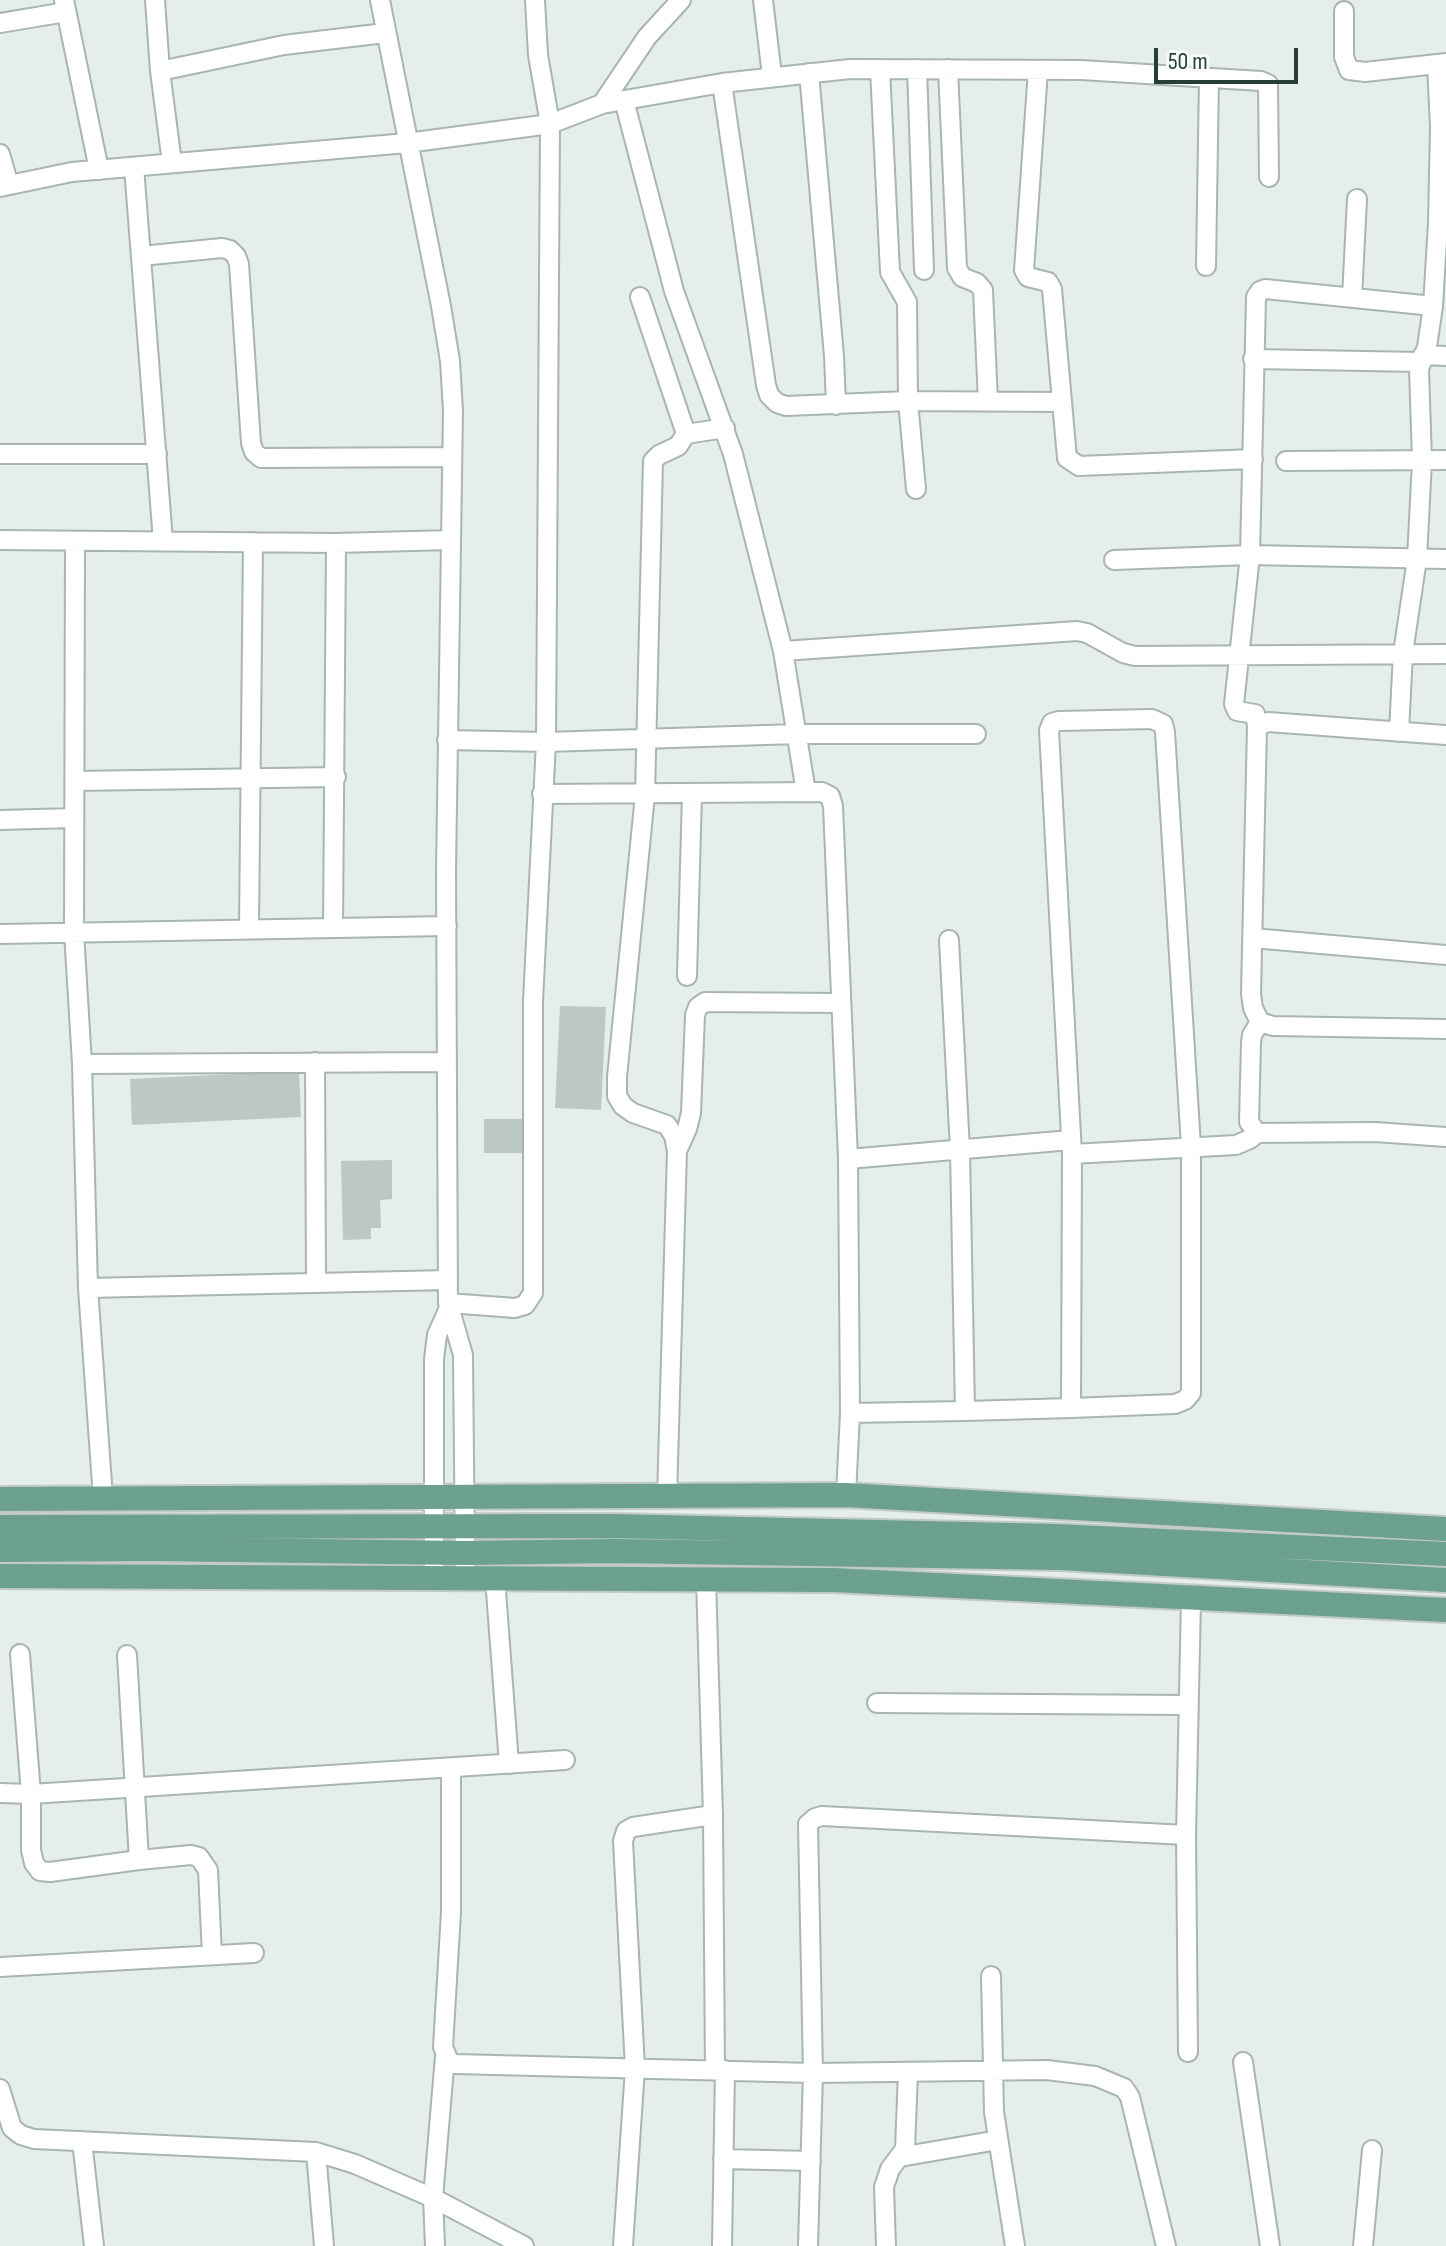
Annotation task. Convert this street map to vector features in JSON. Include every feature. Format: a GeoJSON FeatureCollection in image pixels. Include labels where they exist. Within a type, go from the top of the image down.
{"type":"FeatureCollection","features":[{"type":"Feature","properties":{"kind":"main road"},"geometry":{"type":"LineString","coordinates":[[0,1499],[846,1495],[1446,1529]]}},
{"type":"Feature","properties":{"kind":"main road"},"geometry":{"type":"LineString","coordinates":[[0,1527],[612,1526],[1055,1536],[1446,1554]]}},
{"type":"Feature","properties":{"kind":"main road"},"geometry":{"type":"LineString","coordinates":[[0,1550],[616,1551],[1060,1558],[1446,1580]]}},
{"type":"Feature","properties":{"kind":"main road"},"geometry":{"type":"LineString","coordinates":[[0,1576],[833,1580],[1446,1610]]}},
{"type":"Feature","properties":{"kind":"street"},"geometry":{"type":"LineString","coordinates":[[155,0],[172,163]]}},
{"type":"Feature","properties":{"kind":"street"},"geometry":{"type":"LineString","coordinates":[[380,0],[450,361],[453,411],[447,740],[448,1306],[463,1355],[465,1578]]}},
{"type":"Feature","properties":{"kind":"street"},"geometry":{"type":"LineString","coordinates":[[448,1306],[515,1308],[525,1305],[533,1293],[533,1001],[546,742],[550,124],[538,55],[535,0]]}},
{"type":"Feature","properties":{"kind":"street"},"geometry":{"type":"LineString","coordinates":[[602,104],[647,37],[681,0]]}},
{"type":"Feature","properties":{"kind":"street"},"geometry":{"type":"LineString","coordinates":[[763,0],[772,76]]}},
{"type":"Feature","properties":{"kind":"street"},"geometry":{"type":"LineString","coordinates":[[0,23],[65,6],[99,170]]}},
{"type":"Feature","properties":{"kind":"street"},"geometry":{"type":"LineString","coordinates":[[1344,11],[1344,57],[1349,70],[1365,72],[1441,63],[1433,306],[1427,347],[1421,359],[1422,461],[1417,559],[1403,653],[1399,732]]}},
{"type":"Feature","properties":{"kind":"street"},"geometry":{"type":"LineString","coordinates":[[160,71],[284,45],[385,33]]}},
{"type":"Feature","properties":{"kind":"street"},"geometry":{"type":"LineString","coordinates":[[880,69],[890,272],[907,302],[908,401],[916,489]]}},
{"type":"Feature","properties":{"kind":"street"},"geometry":{"type":"LineString","coordinates":[[0,154],[5,186],[99,170],[407,143],[550,124],[602,104],[772,76],[880,69],[1038,70],[1261,81],[1268,84],[1269,177]]}},
{"type":"Feature","properties":{"kind":"street"},"geometry":{"type":"LineString","coordinates":[[917,69],[924,270]]}},
{"type":"Feature","properties":{"kind":"street"},"geometry":{"type":"LineString","coordinates":[[948,69],[957,268],[962,277],[977,283],[983,290],[988,402]]}},
{"type":"Feature","properties":{"kind":"street"},"geometry":{"type":"LineString","coordinates":[[1038,70],[1024,270],[1028,277],[1048,282],[1052,289],[1067,458],[1079,466],[1253,459]]}},
{"type":"Feature","properties":{"kind":"street"},"geometry":{"type":"LineString","coordinates":[[809,73],[836,405]]}},
{"type":"Feature","properties":{"kind":"street"},"geometry":{"type":"LineString","coordinates":[[1206,266],[1209,78]]}},
{"type":"Feature","properties":{"kind":"street"},"geometry":{"type":"LineString","coordinates":[[722,83],[766,385],[769,395],[777,403],[786,406],[908,401],[1061,402]]}},
{"type":"Feature","properties":{"kind":"street"},"geometry":{"type":"LineString","coordinates":[[624,100],[674,291],[725,428],[783,651],[806,792]]}},
{"type":"Feature","properties":{"kind":"street"},"geometry":{"type":"LineString","coordinates":[[134,167],[163,541]]}},
{"type":"Feature","properties":{"kind":"street"},"geometry":{"type":"LineString","coordinates":[[1352,298],[1357,199]]}},
{"type":"Feature","properties":{"kind":"street"},"geometry":{"type":"LineString","coordinates":[[141,256],[222,248],[236,256],[251,443],[254,452],[261,458],[452,457]]}},
{"type":"Feature","properties":{"kind":"street"},"geometry":{"type":"LineString","coordinates":[[1433,306],[1273,290],[1260,291],[1256,297],[1250,555],[1235,708],[1255,714],[1257,726],[1251,994],[1260,1022],[1273,1026],[1446,1029]]}},
{"type":"Feature","properties":{"kind":"street"},"geometry":{"type":"LineString","coordinates":[[640,297],[686,434]]}},
{"type":"Feature","properties":{"kind":"street"},"geometry":{"type":"LineString","coordinates":[[1253,359],[1421,359],[1446,356]]}},
{"type":"Feature","properties":{"kind":"street"},"geometry":{"type":"LineString","coordinates":[[667,1497],[677,1151],[674,1136],[667,1125],[633,1113],[623,1106],[617,1096],[645,795],[653,461],[678,446],[686,434],[725,428]]}},
{"type":"Feature","properties":{"kind":"street"},"geometry":{"type":"LineString","coordinates":[[0,454],[157,454]]}},
{"type":"Feature","properties":{"kind":"street"},"geometry":{"type":"LineString","coordinates":[[1286,461],[1446,460]]}},
{"type":"Feature","properties":{"kind":"street"},"geometry":{"type":"LineString","coordinates":[[0,540],[336,543],[451,540]]}},
{"type":"Feature","properties":{"kind":"street"},"geometry":{"type":"LineString","coordinates":[[75,542],[74,932],[82,1064],[88,1288],[103,1498]]}},
{"type":"Feature","properties":{"kind":"street"},"geometry":{"type":"LineString","coordinates":[[249,928],[253,542]]}},
{"type":"Feature","properties":{"kind":"street"},"geometry":{"type":"LineString","coordinates":[[333,927],[336,543]]}},
{"type":"Feature","properties":{"kind":"street"},"geometry":{"type":"LineString","coordinates":[[1114,560],[1250,555],[1446,559]]}},
{"type":"Feature","properties":{"kind":"street"},"geometry":{"type":"LineString","coordinates":[[783,651],[1077,631],[1135,656],[1446,654]]}},
{"type":"Feature","properties":{"kind":"street"},"geometry":{"type":"LineString","coordinates":[[850,1413],[965,1411],[1071,1408],[1175,1404],[1191,1393],[1191,1146],[1165,732],[1163,724],[1152,719],[1059,721],[1052,723],[1049,730],[1071,1147],[1071,1408]]}},
{"type":"Feature","properties":{"kind":"street"},"geometry":{"type":"LineString","coordinates":[[1257,726],[1268,722],[1446,735]]}},
{"type":"Feature","properties":{"kind":"street"},"geometry":{"type":"LineString","coordinates":[[447,740],[546,742],[797,734],[976,734]]}},
{"type":"Feature","properties":{"kind":"street"},"geometry":{"type":"LineString","coordinates":[[75,781],[336,777]]}},
{"type":"Feature","properties":{"kind":"street"},"geometry":{"type":"LineString","coordinates":[[542,794],[822,792],[830,796],[833,806],[848,1159],[850,1413],[846,1495]]}},
{"type":"Feature","properties":{"kind":"street"},"geometry":{"type":"LineString","coordinates":[[687,976],[692,794]]}},
{"type":"Feature","properties":{"kind":"street"},"geometry":{"type":"LineString","coordinates":[[0,820],[74,818]]}},
{"type":"Feature","properties":{"kind":"street"},"geometry":{"type":"LineString","coordinates":[[0,934],[447,926]]}},
{"type":"Feature","properties":{"kind":"street"},"geometry":{"type":"LineString","coordinates":[[1253,938],[1446,955]]}},
{"type":"Feature","properties":{"kind":"street"},"geometry":{"type":"LineString","coordinates":[[949,940],[960,1150],[965,1411]]}},
{"type":"Feature","properties":{"kind":"street"},"geometry":{"type":"LineString","coordinates":[[677,1151],[691,1113],[695,1015],[698,1007],[705,1002],[841,1003]]}},
{"type":"Feature","properties":{"kind":"street"},"geometry":{"type":"LineString","coordinates":[[1257,1133],[1249,1122],[1251,1043],[1260,1022]]}},
{"type":"Feature","properties":{"kind":"street"},"geometry":{"type":"LineString","coordinates":[[315,1062],[316,1283]]}},
{"type":"Feature","properties":{"kind":"street"},"geometry":{"type":"LineString","coordinates":[[82,1064],[447,1062]]}},
{"type":"Feature","properties":{"kind":"street"},"geometry":{"type":"LineString","coordinates":[[848,1159],[960,1150],[1236,1145],[1257,1133],[1375,1132],[1446,1137]]}},
{"type":"Feature","properties":{"kind":"street"},"geometry":{"type":"LineString","coordinates":[[88,1288],[448,1280]]}},
{"type":"Feature","properties":{"kind":"street"},"geometry":{"type":"LineString","coordinates":[[434,1577],[435,1347],[448,1306]]}},
{"type":"Feature","properties":{"kind":"street"},"geometry":{"type":"LineString","coordinates":[[495,1578],[509,1764]]}},
{"type":"Feature","properties":{"kind":"street"},"geometry":{"type":"LineString","coordinates":[[706,1579],[723,2159],[722,2246]]}},
{"type":"Feature","properties":{"kind":"street"},"geometry":{"type":"LineString","coordinates":[[1188,2052],[1186,1835],[1191,1599]]}},
{"type":"Feature","properties":{"kind":"street"},"geometry":{"type":"LineString","coordinates":[[20,1654],[34,1863],[40,1871],[50,1872],[139,1860],[199,1857],[208,1870],[212,1955]]}},
{"type":"Feature","properties":{"kind":"street"},"geometry":{"type":"LineString","coordinates":[[127,1655],[139,1860]]}},
{"type":"Feature","properties":{"kind":"street"},"geometry":{"type":"LineString","coordinates":[[877,1703],[1188,1705]]}},
{"type":"Feature","properties":{"kind":"street"},"geometry":{"type":"LineString","coordinates":[[0,1793],[31,1794],[565,1760]]}},
{"type":"Feature","properties":{"kind":"street"},"geometry":{"type":"LineString","coordinates":[[435,2246],[433,2198],[445,2056],[451,1912],[451,1768]]}},
{"type":"Feature","properties":{"kind":"street"},"geometry":{"type":"LineString","coordinates":[[623,2246],[635,2068],[623,1841],[626,1831],[643,1824],[713,1815]]}},
{"type":"Feature","properties":{"kind":"street"},"geometry":{"type":"LineString","coordinates":[[808,2246],[813,2073],[808,1824],[815,1818],[853,1817],[1186,1835]]}},
{"type":"Feature","properties":{"kind":"street"},"geometry":{"type":"LineString","coordinates":[[0,1967],[254,1953]]}},
{"type":"Feature","properties":{"kind":"street"},"geometry":{"type":"LineString","coordinates":[[991,1976],[998,2140],[1015,2246]]}},
{"type":"Feature","properties":{"kind":"street"},"geometry":{"type":"LineString","coordinates":[[445,2056],[455,2064],[813,2073],[1074,2072],[1111,2081],[1124,2088],[1130,2097],[1166,2246]]}},
{"type":"Feature","properties":{"kind":"street"},"geometry":{"type":"LineString","coordinates":[[1243,2062],[1270,2246]]}},
{"type":"Feature","properties":{"kind":"street"},"geometry":{"type":"LineString","coordinates":[[886,2246],[884,2187],[890,2169],[905,2149],[908,2072]]}},
{"type":"Feature","properties":{"kind":"street"},"geometry":{"type":"LineString","coordinates":[[0,2089],[12,2128],[34,2139],[316,2152],[355,2164],[433,2198],[524,2246]]}},
{"type":"Feature","properties":{"kind":"street"},"geometry":{"type":"LineString","coordinates":[[900,2157],[998,2140]]}},
{"type":"Feature","properties":{"kind":"street"},"geometry":{"type":"LineString","coordinates":[[82,2141],[94,2246]]}},
{"type":"Feature","properties":{"kind":"street"},"geometry":{"type":"LineString","coordinates":[[1363,2246],[1372,2150]]}},
{"type":"Feature","properties":{"kind":"street"},"geometry":{"type":"LineString","coordinates":[[316,2152],[324,2246]]}},
{"type":"Feature","properties":{"kind":"street"},"geometry":{"type":"LineString","coordinates":[[723,2159],[811,2161]]}},
{"type":"Feature","properties":{"kind":"building"},"geometry":{"type":"Polygon","coordinates":[[[560,1006],[606,1007],[601,1110],[555,1108],[560,1006]]]}},
{"type":"Feature","properties":{"kind":"building"},"geometry":{"type":"Polygon","coordinates":[[[299,1071],[301,1117],[132,1125],[130,1079],[299,1071]]]}},
{"type":"Feature","properties":{"kind":"building"},"geometry":{"type":"Polygon","coordinates":[[[484,1119],[526,1119],[526,1153],[484,1153],[484,1119]]]}},
{"type":"Feature","properties":{"kind":"building"},"geometry":{"type":"Polygon","coordinates":[[[392,1160],[392,1199],[380,1200],[381,1228],[371,1228],[371,1239],[343,1240],[341,1161],[392,1160]]]}}]}
